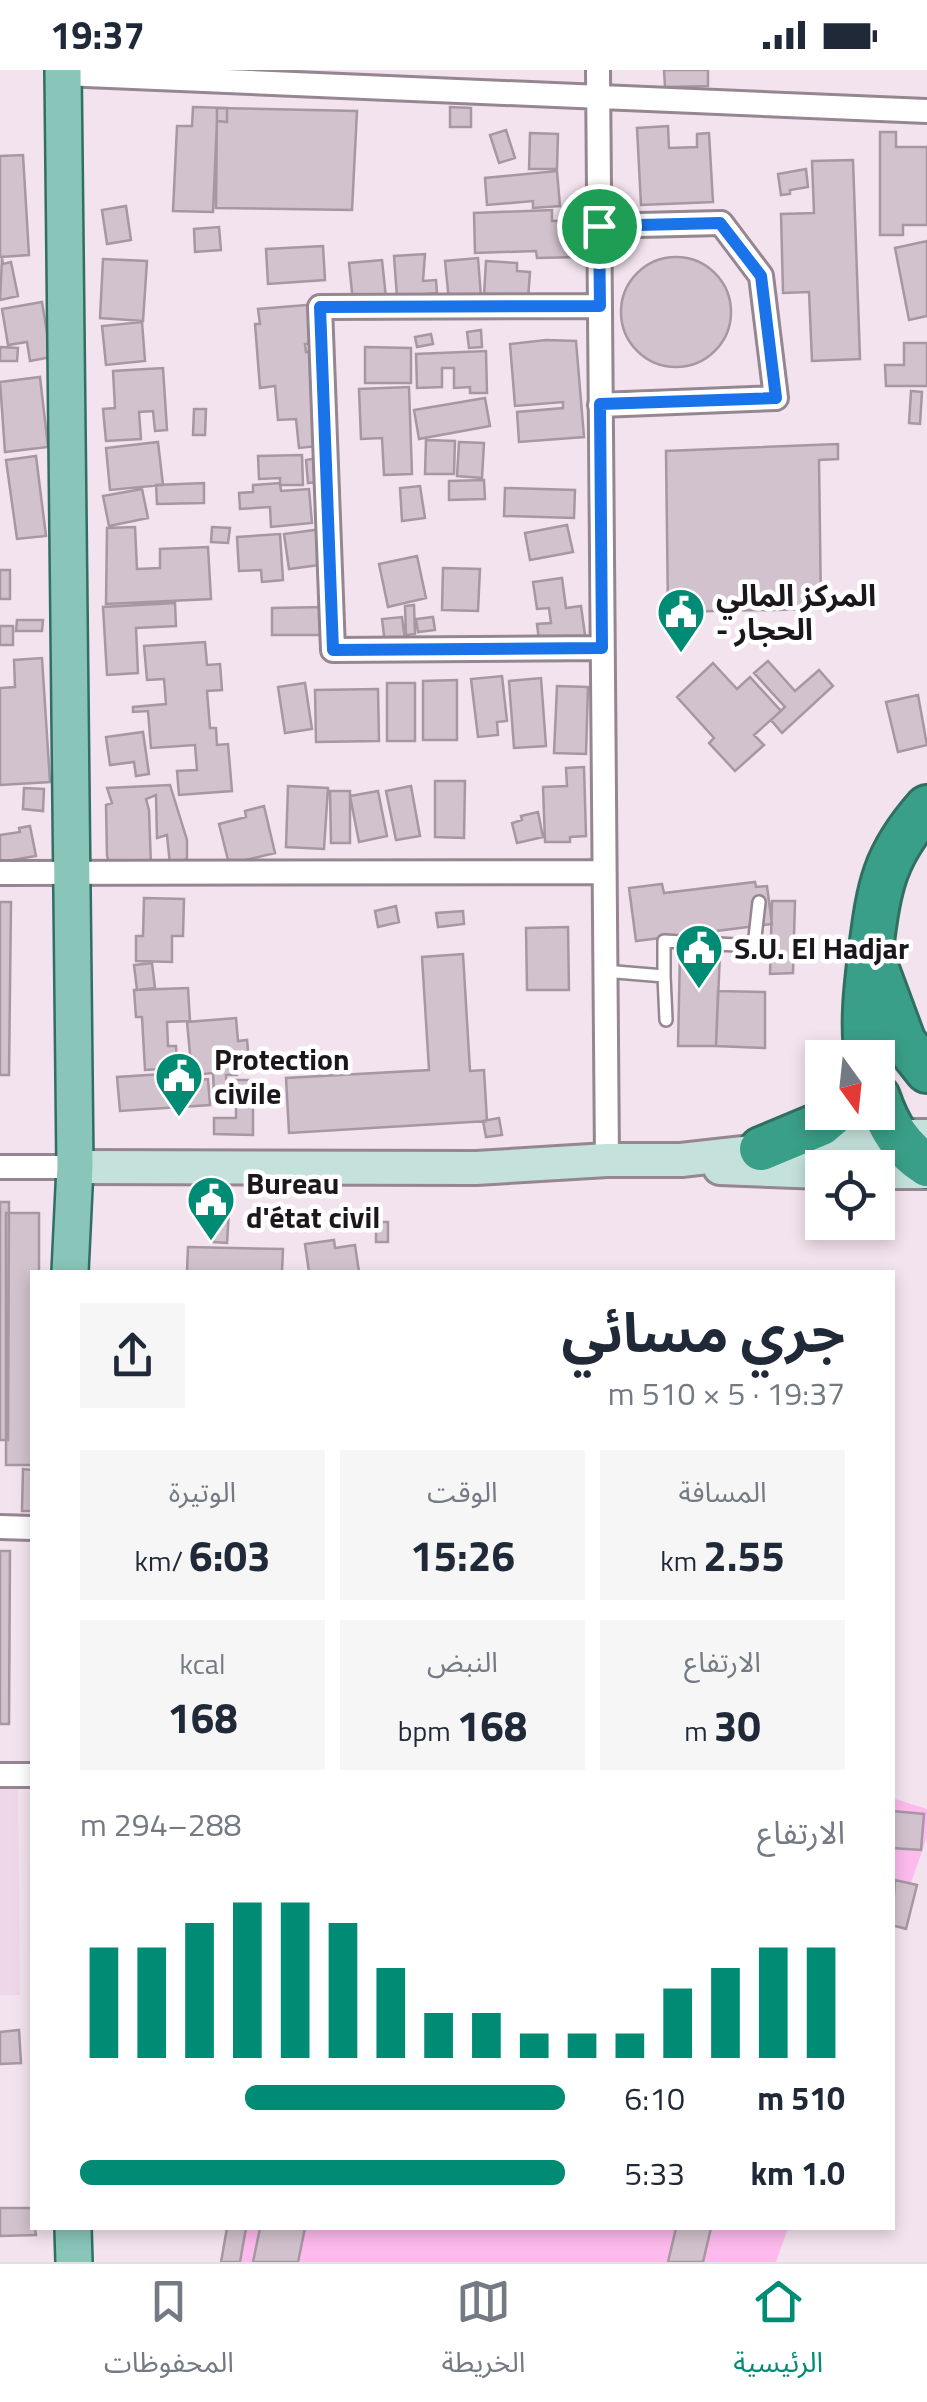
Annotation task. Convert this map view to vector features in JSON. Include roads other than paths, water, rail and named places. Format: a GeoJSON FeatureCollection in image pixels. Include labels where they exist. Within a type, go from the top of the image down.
{"type":"FeatureCollection","features":[{"type":"Feature","properties":{"kind":"highway"},"geometry":{"type":"LineString","coordinates":[[866,1040],[872,922],[885,870],[897,846],[927,807]]}},
{"type":"Feature","properties":{"kind":"highway"},"geometry":{"type":"LineString","coordinates":[[871,950],[895,1023],[927,1072]]}},
{"type":"Feature","properties":{"kind":"highway"},"geometry":{"type":"LineString","coordinates":[[761,1149],[806,1130]]}},
{"type":"Feature","properties":{"kind":"highway"},"geometry":{"type":"LineString","coordinates":[[900,1148],[927,1168]]}},
{"type":"Feature","properties":{"kind":"main road"},"geometry":{"type":"LineString","coordinates":[[63,72],[75,1167],[70,1270]]}},
{"type":"Feature","properties":{"kind":"main road"},"geometry":{"type":"LineString","coordinates":[[75,1167],[476,1168],[681,1160],[761,1149],[900,1148]]}},
{"type":"Feature","properties":{"kind":"main road"},"geometry":{"type":"LineString","coordinates":[[681,1160],[746,1171],[805,1172]]}},
{"type":"Feature","properties":{"kind":"main road"},"geometry":{"type":"LineString","coordinates":[[73,2230],[74,2262]]}},
{"type":"Feature","properties":{"kind":"street"},"geometry":{"type":"LineString","coordinates":[[598,70],[607,1160]]}},
{"type":"Feature","properties":{"kind":"street"},"geometry":{"type":"LineString","coordinates":[[63,72],[927,112]]}},
{"type":"Feature","properties":{"kind":"street"},"geometry":{"type":"LineString","coordinates":[[599,226],[720,223],[761,276],[776,398],[600,404]]}},
{"type":"Feature","properties":{"kind":"street"},"geometry":{"type":"LineString","coordinates":[[600,306],[320,307],[333,650],[602,648]]}},
{"type":"Feature","properties":{"kind":"street"},"geometry":{"type":"LineString","coordinates":[[0,872],[604,872]]}},
{"type":"Feature","properties":{"kind":"street"},"geometry":{"type":"LineString","coordinates":[[0,1167],[75,1167]]}},
{"type":"Feature","properties":{"kind":"street"},"geometry":{"type":"LineString","coordinates":[[0,1527],[30,1528]]}},
{"type":"Feature","properties":{"kind":"street"},"geometry":{"type":"LineString","coordinates":[[0,1776],[30,1775]]}},
{"type":"Feature","properties":{"kind":"lane"},"geometry":{"type":"LineString","coordinates":[[666,1020],[664,941],[754,946],[759,902]]}},
{"type":"Feature","properties":{"kind":"lane"},"geometry":{"type":"LineString","coordinates":[[604,971],[664,976]]}},
{"type":"Feature","properties":{"kind":"place","name":"المركز المالي - الحجار"},"geometry":{"type":"Point","coordinates":[681,654]}},
{"type":"Feature","properties":{"kind":"place","name":"S.U. El Hadjar"},"geometry":{"type":"Point","coordinates":[699,990]}},
{"type":"Feature","properties":{"kind":"place","name":"Protection civile"},"geometry":{"type":"Point","coordinates":[179,1118]}},
{"type":"Feature","properties":{"kind":"place","name":"Bureau d'état civil"},"geometry":{"type":"Point","coordinates":[211,1242]}}]}
